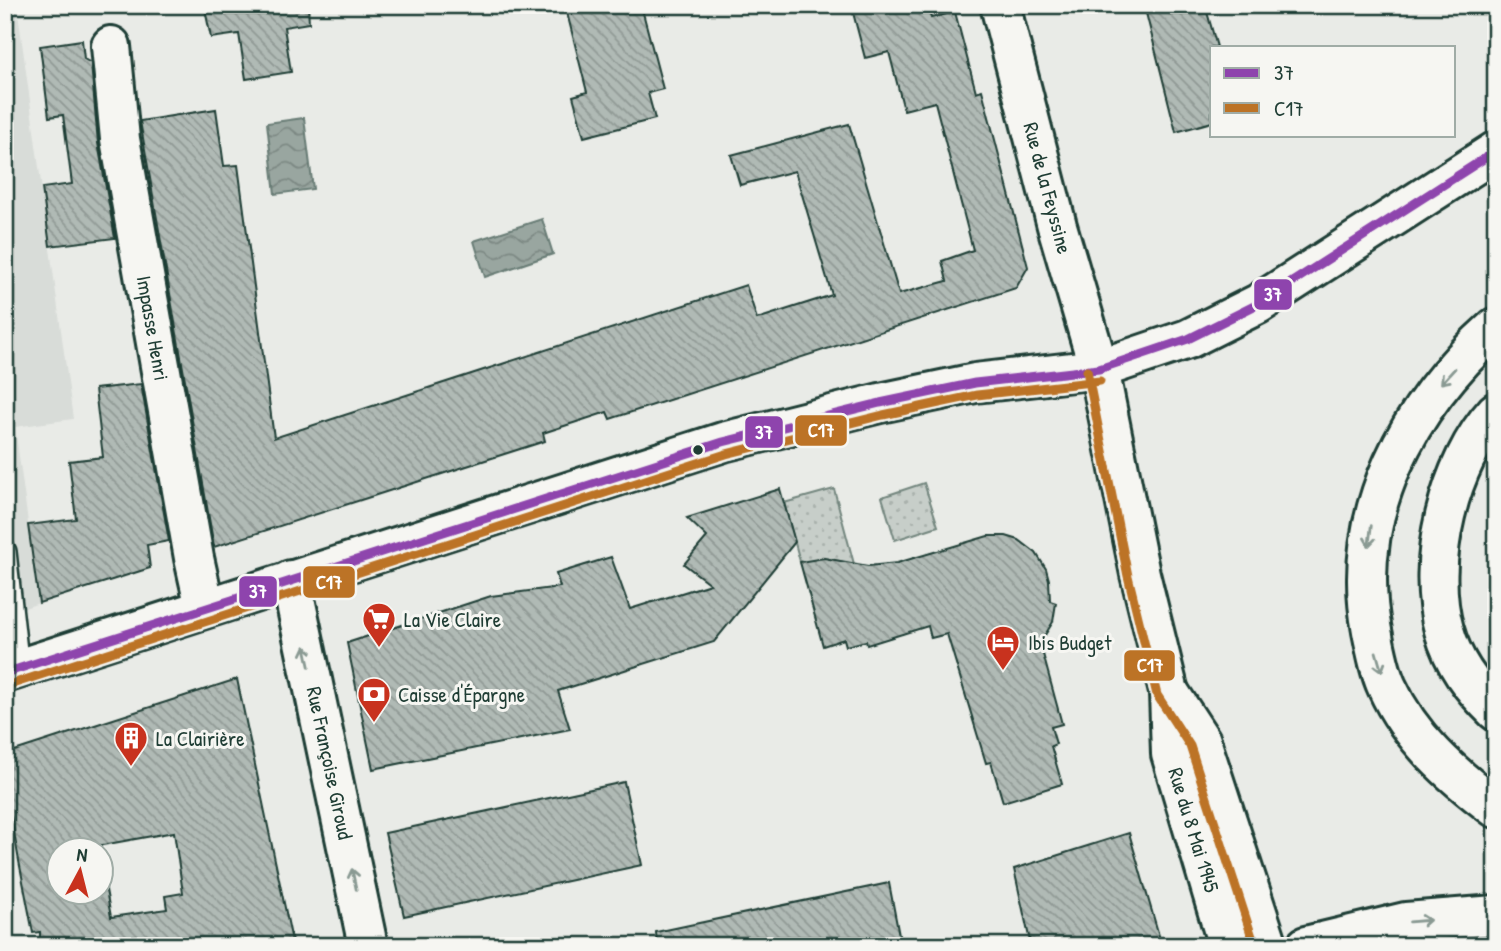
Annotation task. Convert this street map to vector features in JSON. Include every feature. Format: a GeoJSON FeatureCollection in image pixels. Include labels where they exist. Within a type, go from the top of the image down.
{"type":"FeatureCollection","features":[{"type":"Feature","properties":{"kind":"main road","name":"Rue de la Feyssine"},"geometry":{"type":"LineString","coordinates":[[1000,5],[1057,226],[1099,369]]}},
{"type":"Feature","properties":{"kind":"main road","name":"Impasse Henri"},"geometry":{"type":"LineString","coordinates":[[111,46],[120,139],[205,608]]}},
{"type":"Feature","properties":{"kind":"main road"},"geometry":{"type":"LineString","coordinates":[[12,671],[723,442],[880,403],[975,383],[1099,369],[1188,339],[1258,304],[1496,151]]}},
{"type":"Feature","properties":{"kind":"main road"},"geometry":{"type":"LineString","coordinates":[[1496,327],[1478,343],[1433,394],[1404,439],[1372,519],[1366,595],[1378,659],[1387,687],[1401,711],[1424,745],[1460,781],[1496,808]]}},
{"type":"Feature","properties":{"kind":"main road"},"geometry":{"type":"LineString","coordinates":[[1099,369],[1140,574],[1169,692]]}},
{"type":"Feature","properties":{"kind":"main road"},"geometry":{"type":"LineString","coordinates":[[1496,412],[1462,463],[1453,490],[1438,568],[1444,629],[1454,656],[1466,679],[1496,710]]}},
{"type":"Feature","properties":{"kind":"main road","name":"Rue Françoise Giroud"},"geometry":{"type":"LineString","coordinates":[[291,580],[368,946]]}},
{"type":"Feature","properties":{"kind":"main road","name":"Rue du 8 Mai 1945"},"geometry":{"type":"LineString","coordinates":[[1169,692],[1171,754],[1228,946]]}},
{"type":"Feature","properties":{"kind":"main road","name":"Rue du 8 Mai 1945"},"geometry":{"type":"LineString","coordinates":[[1169,692],[1201,741],[1268,946]]}},
{"type":"Feature","properties":{"kind":"main road"},"geometry":{"type":"LineString","coordinates":[[1306,946],[1406,922],[1496,915]]}},
{"type":"Feature","properties":{"kind":"lane"},"geometry":{"type":"LineString","coordinates":[[6,559],[12,671]]}},
{"type":"Feature","properties":{"kind":"shaded area"},"geometry":{"type":"Polygon","coordinates":[[[5,5],[17,5],[73,419],[15,427],[39,603],[5,615],[5,5]]]}},
{"type":"Feature","properties":{"kind":"shaded area"},"geometry":{"type":"Polygon","coordinates":[[[924,483],[938,526],[895,540],[882,497],[924,483]]]}},
{"type":"Feature","properties":{"kind":"shaded area"},"geometry":{"type":"Polygon","coordinates":[[[834,489],[854,564],[824,558],[801,565],[784,503],[834,489]]]}},
{"type":"Feature","properties":{"kind":"water"},"geometry":{"type":"Polygon","coordinates":[[[304,118],[313,189],[275,194],[267,123],[304,118]]]}},
{"type":"Feature","properties":{"kind":"water"},"geometry":{"type":"Polygon","coordinates":[[[542,219],[553,254],[485,277],[474,241],[542,219]]]}},
{"type":"Feature","properties":{"kind":"building"},"geometry":{"type":"Polygon","coordinates":[[[204,5],[308,5],[309,23],[284,27],[291,72],[246,79],[239,34],[211,38],[204,5]]]}},
{"type":"Feature","properties":{"kind":"building"},"geometry":{"type":"Polygon","coordinates":[[[565,5],[641,5],[663,89],[648,93],[655,119],[584,137],[573,96],[587,92],[565,5]]]}},
{"type":"Feature","properties":{"kind":"building"},"geometry":{"type":"Polygon","coordinates":[[[851,5],[927,5],[931,18],[955,12],[976,92],[982,90],[1028,267],[1016,288],[610,419],[607,412],[543,433],[545,441],[214,547],[140,121],[216,109],[224,166],[238,165],[274,438],[746,285],[757,319],[832,295],[795,171],[740,185],[731,155],[849,124],[899,294],[947,281],[942,261],[973,250],[935,102],[904,110],[889,52],[865,58],[851,5]]]}},
{"type":"Feature","properties":{"kind":"building"},"geometry":{"type":"Polygon","coordinates":[[[1144,5],[1205,5],[1217,46],[1210,46],[1210,123],[1176,132],[1144,5]]]}},
{"type":"Feature","properties":{"kind":"building"},"geometry":{"type":"Polygon","coordinates":[[[82,40],[84,59],[91,63],[98,143],[115,238],[50,246],[42,188],[72,184],[63,115],[49,117],[40,46],[82,40]]]}},
{"type":"Feature","properties":{"kind":"building"},"geometry":{"type":"Polygon","coordinates":[[[141,384],[169,541],[147,545],[150,568],[39,603],[28,525],[76,519],[69,461],[103,457],[95,389],[141,384]]]}},
{"type":"Feature","properties":{"kind":"building"},"geometry":{"type":"Polygon","coordinates":[[[780,489],[795,542],[714,642],[558,691],[570,729],[373,769],[347,643],[491,596],[560,587],[556,574],[611,557],[630,609],[710,584],[684,564],[707,537],[687,518],[780,489]]]}},
{"type":"Feature","properties":{"kind":"building","name":"Ibis Budget"},"geometry":{"type":"Polygon","coordinates":[[[988,536],[1006,536],[1019,540],[1036,553],[1046,569],[1050,601],[1056,603],[1053,622],[1040,643],[1062,724],[1051,727],[1056,744],[1051,746],[1062,784],[1003,802],[991,762],[986,763],[947,634],[931,638],[928,626],[867,645],[866,641],[846,646],[844,639],[823,646],[800,562],[824,558],[868,566],[897,563],[988,536]]]}},
{"type":"Feature","properties":{"kind":"building","name":"La Clairière"},"geometry":{"type":"Polygon","coordinates":[[[237,679],[293,946],[40,946],[40,932],[33,933],[5,782],[5,754],[237,679]]]}},
{"type":"Feature","properties":{"kind":"building"},"geometry":{"type":"Polygon","coordinates":[[[624,782],[642,865],[404,916],[385,833],[624,782]]]}},
{"type":"Feature","properties":{"kind":"building"},"geometry":{"type":"Polygon","coordinates":[[[1129,833],[1162,946],[1031,946],[1014,869],[1129,833]]]}},
{"type":"Feature","properties":{"kind":"building"},"geometry":{"type":"Polygon","coordinates":[[[889,883],[901,946],[657,946],[656,932],[889,883]]]}},
{"type":"Feature","properties":{"kind":"transit line","name":"37"},"geometry":{"type":"LineString","coordinates":[[5,673],[723,442],[880,403],[975,383],[1099,369],[1188,339],[1258,304],[1496,151]]}},
{"type":"Feature","properties":{"kind":"transit line","name":"C17"},"geometry":{"type":"LineString","coordinates":[[1087,371],[1128,576],[1157,695],[1190,746],[1255,946]]}},
{"type":"Feature","properties":{"kind":"transit line","name":"C17"},"geometry":{"type":"LineString","coordinates":[[9,685],[726,454],[977,395],[1100,381]]}},
{"type":"Feature","properties":{"kind":"place","name":"La Vie Claire"},"geometry":{"type":"Point","coordinates":[379,649]}},
{"type":"Feature","properties":{"kind":"place","name":"Ibis Budget"},"geometry":{"type":"Point","coordinates":[1003,672]}},
{"type":"Feature","properties":{"kind":"place","name":"Caisse d'Épargne"},"geometry":{"type":"Point","coordinates":[374,724]}},
{"type":"Feature","properties":{"kind":"place","name":"La Clairière"},"geometry":{"type":"Point","coordinates":[131,768]}}]}
